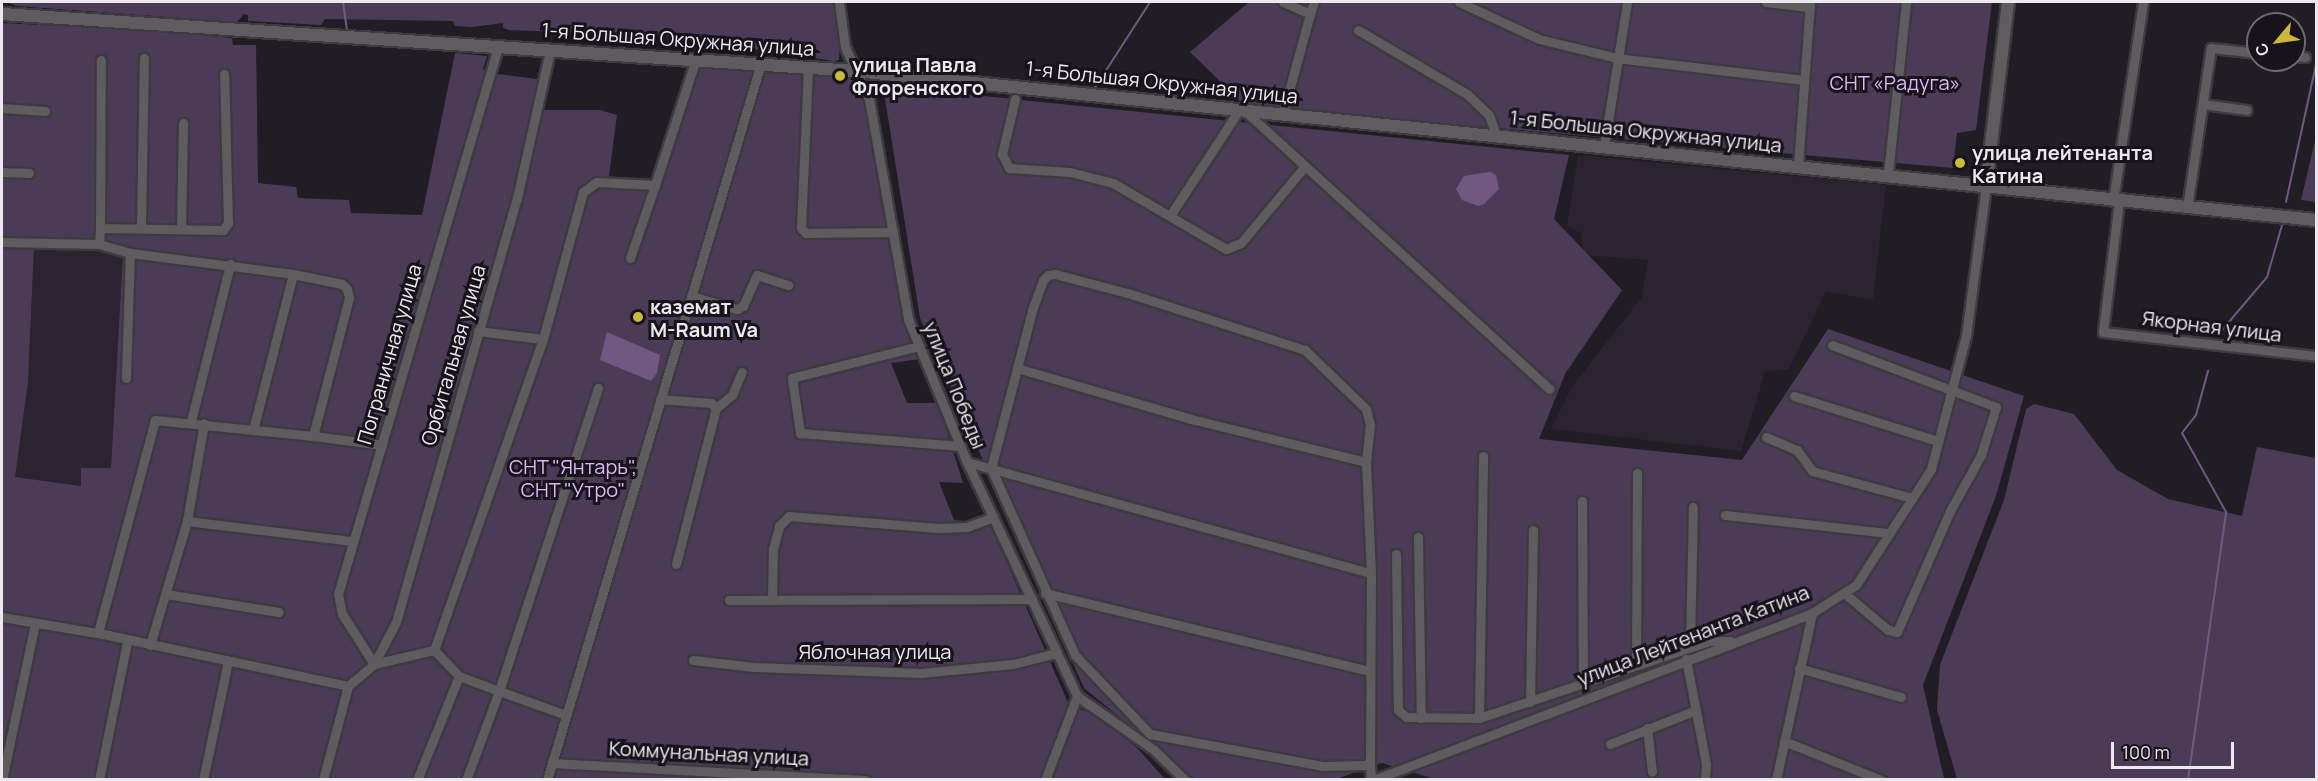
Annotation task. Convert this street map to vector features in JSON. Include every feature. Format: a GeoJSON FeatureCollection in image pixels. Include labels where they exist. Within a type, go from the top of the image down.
{"type":"FeatureCollection","features":[{"type":"Feature","properties":{"kind":"street"},"geometry":{"type":"LineString","coordinates":[[839,2],[845,47],[856,71]]}},
{"type":"Feature","properties":{"kind":"street"},"geometry":{"type":"LineString","coordinates":[[1283,2],[1310,14]]}},
{"type":"Feature","properties":{"kind":"street"},"geometry":{"type":"LineString","coordinates":[[1283,114],[1314,2]]}},
{"type":"Feature","properties":{"kind":"street"},"geometry":{"type":"LineString","coordinates":[[1459,2],[1539,39],[1617,58],[1804,80]]}},
{"type":"Feature","properties":{"kind":"street"},"geometry":{"type":"LineString","coordinates":[[1604,146],[1627,2]]}},
{"type":"Feature","properties":{"kind":"street"},"geometry":{"type":"LineString","coordinates":[[1766,2],[1809,4],[1798,166]]}},
{"type":"Feature","properties":{"kind":"street"},"geometry":{"type":"LineString","coordinates":[[1888,174],[1906,2]]}},
{"type":"Feature","properties":{"kind":"street","name":"улица Лейтенанта Катина"},"geometry":{"type":"LineString","coordinates":[[1372,780],[1812,613],[1856,585],[1931,469],[1965,336],[1986,187],[2008,2]]}},
{"type":"Feature","properties":{"kind":"street"},"geometry":{"type":"LineString","coordinates":[[2116,201],[2143,2]]}},
{"type":"Feature","properties":{"kind":"street","name":"1-я Большая Окружная улица"},"geometry":{"type":"LineString","coordinates":[[2,14],[856,71],[1888,174],[2116,201],[2316,220]]}},
{"type":"Feature","properties":{"kind":"street"},"geometry":{"type":"LineString","coordinates":[[1358,30],[1467,94],[1489,115],[1496,135]]}},
{"type":"Feature","properties":{"kind":"street","name":"Пограничная улица"},"geometry":{"type":"LineString","coordinates":[[375,664],[342,614],[338,594],[498,47]]}},
{"type":"Feature","properties":{"kind":"street"},"geometry":{"type":"LineString","coordinates":[[2187,208],[2211,48],[2246,51]]}},
{"type":"Feature","properties":{"kind":"street","name":"Орбитальная улица"},"geometry":{"type":"LineString","coordinates":[[375,664],[396,622],[517,198],[550,50]]}},
{"type":"Feature","properties":{"kind":"street"},"geometry":{"type":"LineString","coordinates":[[141,227],[144,58]]}},
{"type":"Feature","properties":{"kind":"street"},"geometry":{"type":"LineString","coordinates":[[630,258],[696,59]]}},
{"type":"Feature","properties":{"kind":"street"},"geometry":{"type":"LineString","coordinates":[[99,244],[101,60]]}},
{"type":"Feature","properties":{"kind":"street"},"geometry":{"type":"LineString","coordinates":[[547,780],[761,63]]}},
{"type":"Feature","properties":{"kind":"street"},"geometry":{"type":"LineString","coordinates":[[808,68],[801,228],[807,233],[892,232]]}},
{"type":"Feature","properties":{"kind":"street","name":"улица Победы"},"geometry":{"type":"LineString","coordinates":[[856,71],[869,99],[908,319],[967,462],[1077,696]]}},
{"type":"Feature","properties":{"kind":"street"},"geometry":{"type":"LineString","coordinates":[[100,228],[141,227],[216,232],[228,223],[224,74]]}},
{"type":"Feature","properties":{"kind":"street"},"geometry":{"type":"LineString","coordinates":[[1015,99],[1002,154],[1009,168],[1070,172],[1113,183],[1171,214],[1226,249],[1234,249],[1305,166]]}},
{"type":"Feature","properties":{"kind":"street"},"geometry":{"type":"LineString","coordinates":[[2203,104],[2247,110]]}},
{"type":"Feature","properties":{"kind":"street"},"geometry":{"type":"LineString","coordinates":[[2,108],[45,111]]}},
{"type":"Feature","properties":{"kind":"street"},"geometry":{"type":"LineString","coordinates":[[1171,214],[1242,110],[1549,388]]}},
{"type":"Feature","properties":{"kind":"street"},"geometry":{"type":"LineString","coordinates":[[181,229],[183,123]]}},
{"type":"Feature","properties":{"kind":"street"},"geometry":{"type":"LineString","coordinates":[[2,172],[29,173]]}},
{"type":"Feature","properties":{"kind":"street"},"geometry":{"type":"LineString","coordinates":[[434,650],[543,339],[588,185],[655,184]]}},
{"type":"Feature","properties":{"kind":"street","name":"Якорная улица"},"geometry":{"type":"LineString","coordinates":[[2116,201],[2103,332],[2316,356]]}},
{"type":"Feature","properties":{"kind":"street"},"geometry":{"type":"LineString","coordinates":[[2,242],[99,244],[130,253],[230,264],[342,284],[349,298],[313,436]]}},
{"type":"Feature","properties":{"kind":"street"},"geometry":{"type":"LineString","coordinates":[[126,378],[130,253]]}},
{"type":"Feature","properties":{"kind":"street"},"geometry":{"type":"LineString","coordinates":[[191,421],[230,264]]}},
{"type":"Feature","properties":{"kind":"street"},"geometry":{"type":"LineString","coordinates":[[253,430],[293,274]]}},
{"type":"Feature","properties":{"kind":"street"},"geometry":{"type":"LineString","coordinates":[[1370,765],[1322,766],[1150,734],[1075,656],[991,468],[1043,279],[1055,274],[1247,329],[1305,350],[1366,409],[1370,425],[1366,462],[1371,573],[1369,671],[1372,780]]}},
{"type":"Feature","properties":{"kind":"street"},"geometry":{"type":"LineString","coordinates":[[691,296],[737,309],[743,306],[757,275],[788,285]]}},
{"type":"Feature","properties":{"kind":"street"},"geometry":{"type":"LineString","coordinates":[[478,331],[543,339]]}},
{"type":"Feature","properties":{"kind":"street"},"geometry":{"type":"LineString","coordinates":[[1832,345],[1952,388],[1996,407],[1981,455],[1950,511],[1897,632],[1888,630],[1844,593]]}},
{"type":"Feature","properties":{"kind":"street"},"geometry":{"type":"LineString","coordinates":[[919,346],[792,378],[800,432],[960,446]]}},
{"type":"Feature","properties":{"kind":"street"},"geometry":{"type":"LineString","coordinates":[[1017,368],[1191,419],[1366,462]]}},
{"type":"Feature","properties":{"kind":"street"},"geometry":{"type":"LineString","coordinates":[[676,564],[716,408],[732,395],[742,372]]}},
{"type":"Feature","properties":{"kind":"street"},"geometry":{"type":"LineString","coordinates":[[466,780],[499,691],[598,388]]}},
{"type":"Feature","properties":{"kind":"street"},"geometry":{"type":"LineString","coordinates":[[1794,396],[1938,441]]}},
{"type":"Feature","properties":{"kind":"street"},"geometry":{"type":"LineString","coordinates":[[660,399],[711,403],[716,408]]}},
{"type":"Feature","properties":{"kind":"street"},"geometry":{"type":"LineString","coordinates":[[98,633],[126,541],[152,425],[160,418],[382,445]]}},
{"type":"Feature","properties":{"kind":"street"},"geometry":{"type":"LineString","coordinates":[[150,645],[188,520],[204,423]]}},
{"type":"Feature","properties":{"kind":"street"},"geometry":{"type":"LineString","coordinates":[[1766,438],[1797,450],[1812,471],[1912,498]]}},
{"type":"Feature","properties":{"kind":"street"},"geometry":{"type":"LineString","coordinates":[[1479,718],[1483,456]]}},
{"type":"Feature","properties":{"kind":"street"},"geometry":{"type":"LineString","coordinates":[[967,462],[1371,573]]}},
{"type":"Feature","properties":{"kind":"street"},"geometry":{"type":"LineString","coordinates":[[1636,665],[1637,473]]}},
{"type":"Feature","properties":{"kind":"street"},"geometry":{"type":"LineString","coordinates":[[1582,501],[1583,682]]}},
{"type":"Feature","properties":{"kind":"street"},"geometry":{"type":"LineString","coordinates":[[1690,647],[1693,507]]}},
{"type":"Feature","properties":{"kind":"street"},"geometry":{"type":"LineString","coordinates":[[1725,515],[1889,533]]}},
{"type":"Feature","properties":{"kind":"street"},"geometry":{"type":"LineString","coordinates":[[772,600],[773,549],[779,526],[789,516],[938,528],[967,527],[993,517]]}},
{"type":"Feature","properties":{"kind":"street"},"geometry":{"type":"LineString","coordinates":[[188,520],[353,541]]}},
{"type":"Feature","properties":{"kind":"street"},"geometry":{"type":"LineString","coordinates":[[1530,702],[1533,530]]}},
{"type":"Feature","properties":{"kind":"street"},"geometry":{"type":"LineString","coordinates":[[1418,537],[1421,718]]}},
{"type":"Feature","properties":{"kind":"street"},"geometry":{"type":"LineString","coordinates":[[1396,554],[1398,710],[1400,715],[1421,718],[1479,718],[1709,641],[1738,641]]}},
{"type":"Feature","properties":{"kind":"street"},"geometry":{"type":"LineString","coordinates":[[1045,593],[1369,671]]}},
{"type":"Feature","properties":{"kind":"street"},"geometry":{"type":"LineString","coordinates":[[166,594],[279,612]]}},
{"type":"Feature","properties":{"kind":"street"},"geometry":{"type":"LineString","coordinates":[[729,600],[1032,599]]}},
{"type":"Feature","properties":{"kind":"street"},"geometry":{"type":"LineString","coordinates":[[1776,780],[1798,668],[1812,613]]}},
{"type":"Feature","properties":{"kind":"street"},"geometry":{"type":"LineString","coordinates":[[2,617],[98,633],[127,642],[348,686]]}},
{"type":"Feature","properties":{"kind":"street"},"geometry":{"type":"LineString","coordinates":[[2,780],[34,624]]}},
{"type":"Feature","properties":{"kind":"street"},"geometry":{"type":"LineString","coordinates":[[99,780],[127,642]]}},
{"type":"Feature","properties":{"kind":"street"},"geometry":{"type":"LineString","coordinates":[[323,780],[348,686],[375,664],[434,650]]}},
{"type":"Feature","properties":{"kind":"street"},"geometry":{"type":"LineString","coordinates":[[434,650],[459,676],[566,715]]}},
{"type":"Feature","properties":{"kind":"street","name":"Яблочная улица"},"geometry":{"type":"LineString","coordinates":[[693,660],[754,667],[921,673],[1013,664],[1056,653]]}},
{"type":"Feature","properties":{"kind":"street"},"geometry":{"type":"LineString","coordinates":[[1686,659],[1707,764],[1705,780]]}},
{"type":"Feature","properties":{"kind":"street"},"geometry":{"type":"LineString","coordinates":[[203,780],[228,661]]}},
{"type":"Feature","properties":{"kind":"street"},"geometry":{"type":"LineString","coordinates":[[1798,668],[1901,697]]}},
{"type":"Feature","properties":{"kind":"street"},"geometry":{"type":"LineString","coordinates":[[417,780],[459,676]]}},
{"type":"Feature","properties":{"kind":"street"},"geometry":{"type":"LineString","coordinates":[[1045,780],[1077,696],[1154,750],[1185,780]]}},
{"type":"Feature","properties":{"kind":"street"},"geometry":{"type":"LineString","coordinates":[[1610,744],[1696,710]]}},
{"type":"Feature","properties":{"kind":"street"},"geometry":{"type":"LineString","coordinates":[[1647,728],[1652,772]]}},
{"type":"Feature","properties":{"kind":"street"},"geometry":{"type":"LineString","coordinates":[[1784,741],[1881,780]]}},
{"type":"Feature","properties":{"kind":"street","name":"Коммунальная улица"},"geometry":{"type":"LineString","coordinates":[[552,763],[865,780]]}},
{"type":"Feature","properties":{"kind":"shaded area"},"geometry":{"type":"Polygon","coordinates":[[[1578,155],[1886,185],[1873,300],[1826,291],[1789,369],[1765,372],[1741,451],[1551,429],[1572,387],[1642,297],[1648,260],[1583,255],[1581,233],[1567,226],[1578,155]]]}},
{"type":"Feature","properties":{"kind":"shaded area"},"geometry":{"type":"Polygon","coordinates":[[[1490,172],[1496,175],[1499,189],[1484,204],[1478,206],[1462,200],[1456,189],[1464,176],[1490,172]]]}},
{"type":"Feature","properties":{"kind":"shaded area"},"geometry":{"type":"Polygon","coordinates":[[[34,246],[123,253],[111,469],[82,486],[14,477],[28,382],[34,246]]]}},
{"type":"Feature","properties":{"kind":"shaded area"},"geometry":{"type":"Polygon","coordinates":[[[607,332],[660,355],[657,373],[651,381],[600,360],[607,332]]]}},
{"type":"Feature","properties":{"kind":"green space"},"geometry":{"type":"Polygon","coordinates":[[[7,2],[837,2],[839,60],[665,36],[509,30],[503,28],[503,23],[472,27],[455,26],[453,21],[325,19],[321,25],[248,21],[248,15],[244,14],[237,22],[16,6],[7,2]]]}},
{"type":"Feature","properties":{"kind":"green space","name":"СНТ «Радуга»"},"geometry":{"type":"Polygon","coordinates":[[[1249,2],[1992,2],[1976,130],[1957,133],[1953,168],[1245,106],[1190,52],[1249,2]]]}},
{"type":"Feature","properties":{"kind":"green space","name":"СНТ \"Янтарь\", СНТ \"Утро\""},"geometry":{"type":"Polygon","coordinates":[[[2,23],[144,30],[232,38],[233,45],[256,45],[258,183],[296,187],[298,198],[349,200],[351,213],[422,215],[455,53],[487,56],[483,69],[498,74],[544,80],[539,110],[600,110],[617,115],[609,176],[658,187],[689,71],[718,65],[770,68],[861,80],[920,359],[891,363],[907,403],[938,403],[963,483],[939,482],[954,520],[988,523],[993,531],[1069,705],[1098,716],[1137,748],[1165,779],[2,779],[2,23]],[[34,246],[28,382],[15,477],[81,486],[81,468],[111,468],[123,253],[34,246]]]}},
{"type":"Feature","properties":{"kind":"green space"},"geometry":{"type":"Polygon","coordinates":[[[883,86],[1569,155],[1554,219],[1622,290],[1565,374],[1539,439],[1742,460],[1828,329],[2024,396],[1996,496],[1923,685],[1944,779],[1438,780],[1382,763],[1336,779],[1195,779],[1084,688],[920,318],[883,86]]]}},
{"type":"Feature","properties":{"kind":"green space"},"geometry":{"type":"Polygon","coordinates":[[[2316,137],[2316,202],[2301,200],[2316,137]]]}},
{"type":"Feature","properties":{"kind":"green space"},"geometry":{"type":"Polygon","coordinates":[[[2034,404],[2074,414],[2117,470],[2168,499],[2242,516],[2257,447],[2316,458],[2316,779],[1957,779],[1937,710],[1940,665],[2004,500],[2026,409],[2034,404]]]}},
{"type":"Feature","properties":{"kind":"waterway"},"geometry":{"type":"LineString","coordinates":[[343,2],[347,29]]}},
{"type":"Feature","properties":{"kind":"waterway"},"geometry":{"type":"LineString","coordinates":[[1094,89],[1150,2]]}},
{"type":"Feature","properties":{"kind":"waterway"},"geometry":{"type":"LineString","coordinates":[[2286,202],[2316,64]]}},
{"type":"Feature","properties":{"kind":"waterway"},"geometry":{"type":"LineString","coordinates":[[2217,336],[2267,277],[2283,222]]}},
{"type":"Feature","properties":{"kind":"waterway"},"geometry":{"type":"LineString","coordinates":[[2188,780],[2226,512],[2182,433],[2196,415],[2208,371]]}},
{"type":"Feature","properties":{"kind":"place","name":"улица Павла Флоренского"},"geometry":{"type":"Point","coordinates":[840,76]}},
{"type":"Feature","properties":{"kind":"place","name":"улица лейтенанта Катина"},"geometry":{"type":"Point","coordinates":[1960,163]}},
{"type":"Feature","properties":{"kind":"place","name":"каземат M-Raum Va"},"geometry":{"type":"Point","coordinates":[638,317]}}]}
